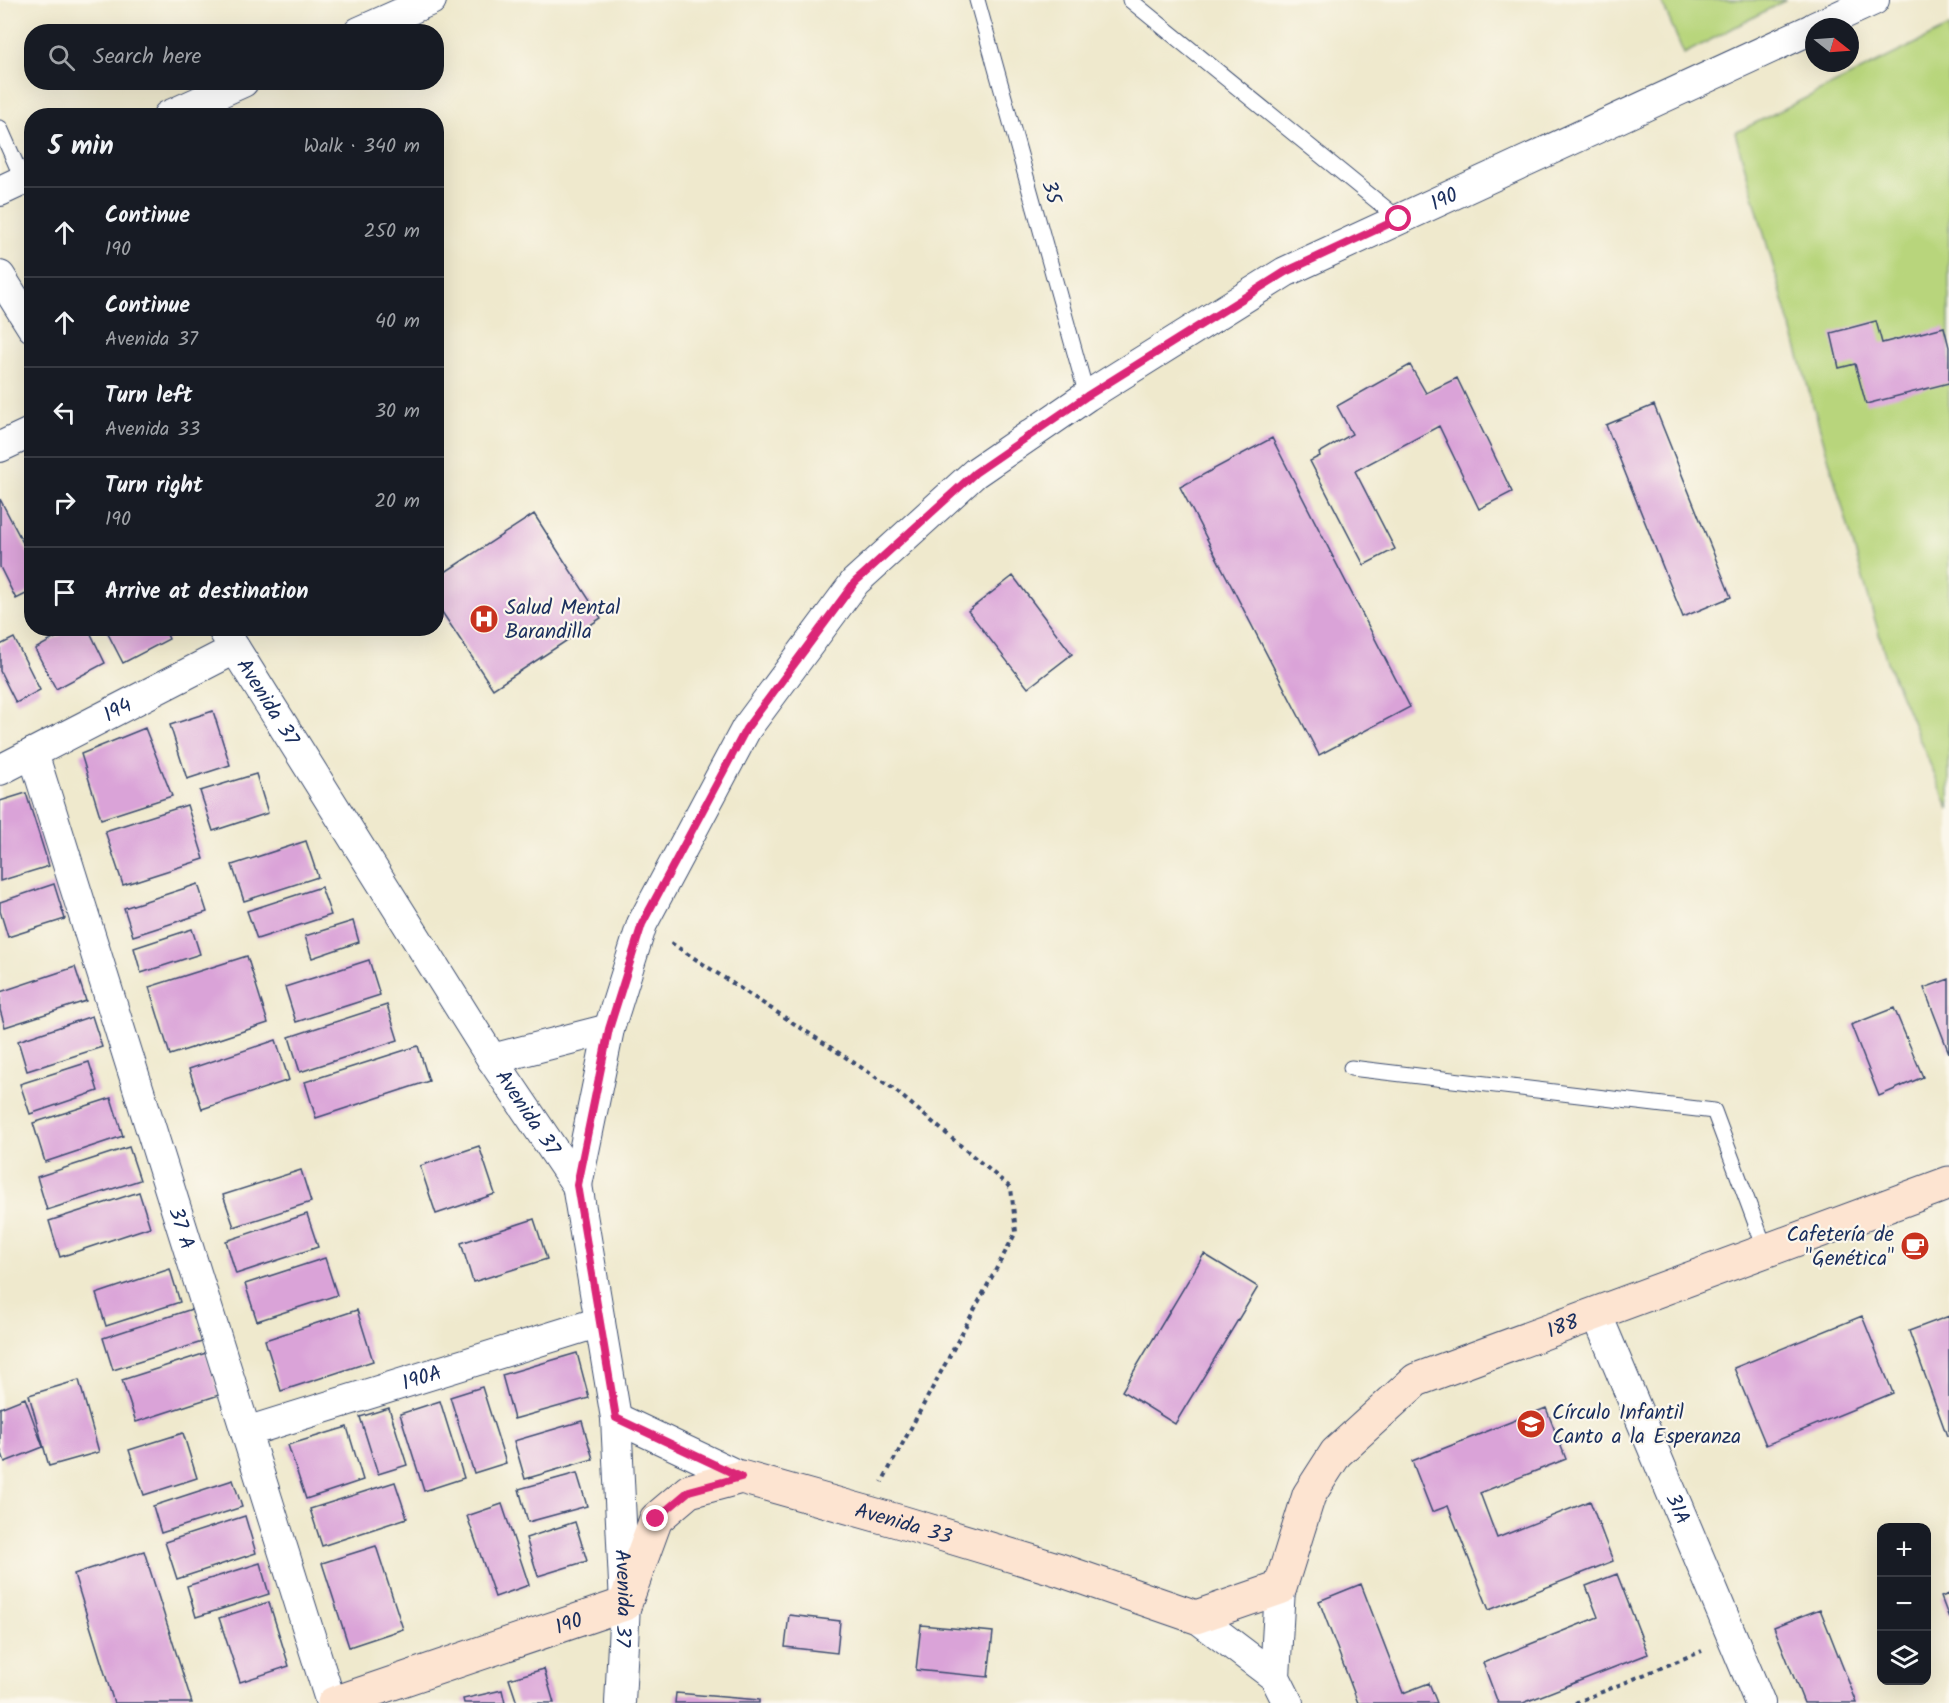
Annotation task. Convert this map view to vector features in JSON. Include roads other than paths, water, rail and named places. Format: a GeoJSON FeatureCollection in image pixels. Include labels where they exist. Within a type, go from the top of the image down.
{"type":"FeatureCollection","features":[{"type":"Feature","properties":{"kind":"street"},"geometry":{"type":"LineString","coordinates":[[377,24],[431,0]]}},
{"type":"Feature","properties":{"kind":"street","name":"190"},"geometry":{"type":"LineString","coordinates":[[1835,18],[1874,0]]}},
{"type":"Feature","properties":{"kind":"street","name":"190"},"geometry":{"type":"LineString","coordinates":[[577,1185],[609,1029],[642,924],[746,729],[855,582],[975,473],[1087,396],[1285,272],[1805,32]]}},
{"type":"Feature","properties":{"kind":"street"},"geometry":{"type":"LineString","coordinates":[[186,108],[225,90]]}},
{"type":"Feature","properties":{"kind":"street"},"geometry":{"type":"LineString","coordinates":[[0,276],[24,314]]}},
{"type":"Feature","properties":{"kind":"street"},"geometry":{"type":"LineString","coordinates":[[0,447],[24,436]]}},
{"type":"Feature","properties":{"kind":"street","name":"194"},"geometry":{"type":"LineString","coordinates":[[0,770],[228,639]]}},
{"type":"Feature","properties":{"kind":"street","name":"Avenida 37"},"geometry":{"type":"LineString","coordinates":[[228,639],[492,1059],[577,1185],[616,1418],[625,1604],[620,1703]]}},
{"type":"Feature","properties":{"kind":"street","name":"37 A"},"geometry":{"type":"LineString","coordinates":[[33,753],[332,1703]]}},
{"type":"Feature","properties":{"kind":"street"},"geometry":{"type":"LineString","coordinates":[[492,1059],[609,1029]]}},
{"type":"Feature","properties":{"kind":"street","name":"188"},"geometry":{"type":"LineString","coordinates":[[1280,1588],[1310,1495],[1336,1453],[1416,1380],[1949,1183]]}},
{"type":"Feature","properties":{"kind":"street","name":"31A"},"geometry":{"type":"LineString","coordinates":[[1597,1315],[1761,1703]]}},
{"type":"Feature","properties":{"kind":"street","name":"190A"},"geometry":{"type":"LineString","coordinates":[[246,1432],[600,1322]]}},
{"type":"Feature","properties":{"kind":"street","name":"Avenida 33"},"geometry":{"type":"LineString","coordinates":[[616,1418],[741,1477],[1060,1570],[1196,1617],[1281,1690]]}},
{"type":"Feature","properties":{"kind":"street"},"geometry":{"type":"LineString","coordinates":[[625,1604],[656,1519],[689,1491],[741,1477]]}},
{"type":"Feature","properties":{"kind":"street"},"geometry":{"type":"LineString","coordinates":[[1196,1617],[1280,1588]]}},
{"type":"Feature","properties":{"kind":"street","name":"Avenida 33"},"geometry":{"type":"LineString","coordinates":[[1280,1588],[1281,1690]]}},
{"type":"Feature","properties":{"kind":"street","name":"190"},"geometry":{"type":"LineString","coordinates":[[332,1703],[625,1604]]}},
{"type":"Feature","properties":{"kind":"lane","name":"35"},"geometry":{"type":"LineString","coordinates":[[976,0],[1087,396]]}},
{"type":"Feature","properties":{"kind":"lane"},"geometry":{"type":"LineString","coordinates":[[1130,0],[1399,219]]}},
{"type":"Feature","properties":{"kind":"lane"},"geometry":{"type":"LineString","coordinates":[[0,128],[18,182]]}},
{"type":"Feature","properties":{"kind":"lane"},"geometry":{"type":"LineString","coordinates":[[1351,1068],[1714,1111],[1766,1251]]}},
{"type":"Feature","properties":{"kind":"place","name":"Salud Mental Barandilla"},"geometry":{"type":"Point","coordinates":[484,619]}},
{"type":"Feature","properties":{"kind":"place","name":"Cafetería de \"Genética\""},"geometry":{"type":"Point","coordinates":[1915,1246]}},
{"type":"Feature","properties":{"kind":"place","name":"Círculo Infantil Canto a la Esperanza"},"geometry":{"type":"Point","coordinates":[1531,1424]}}]}
